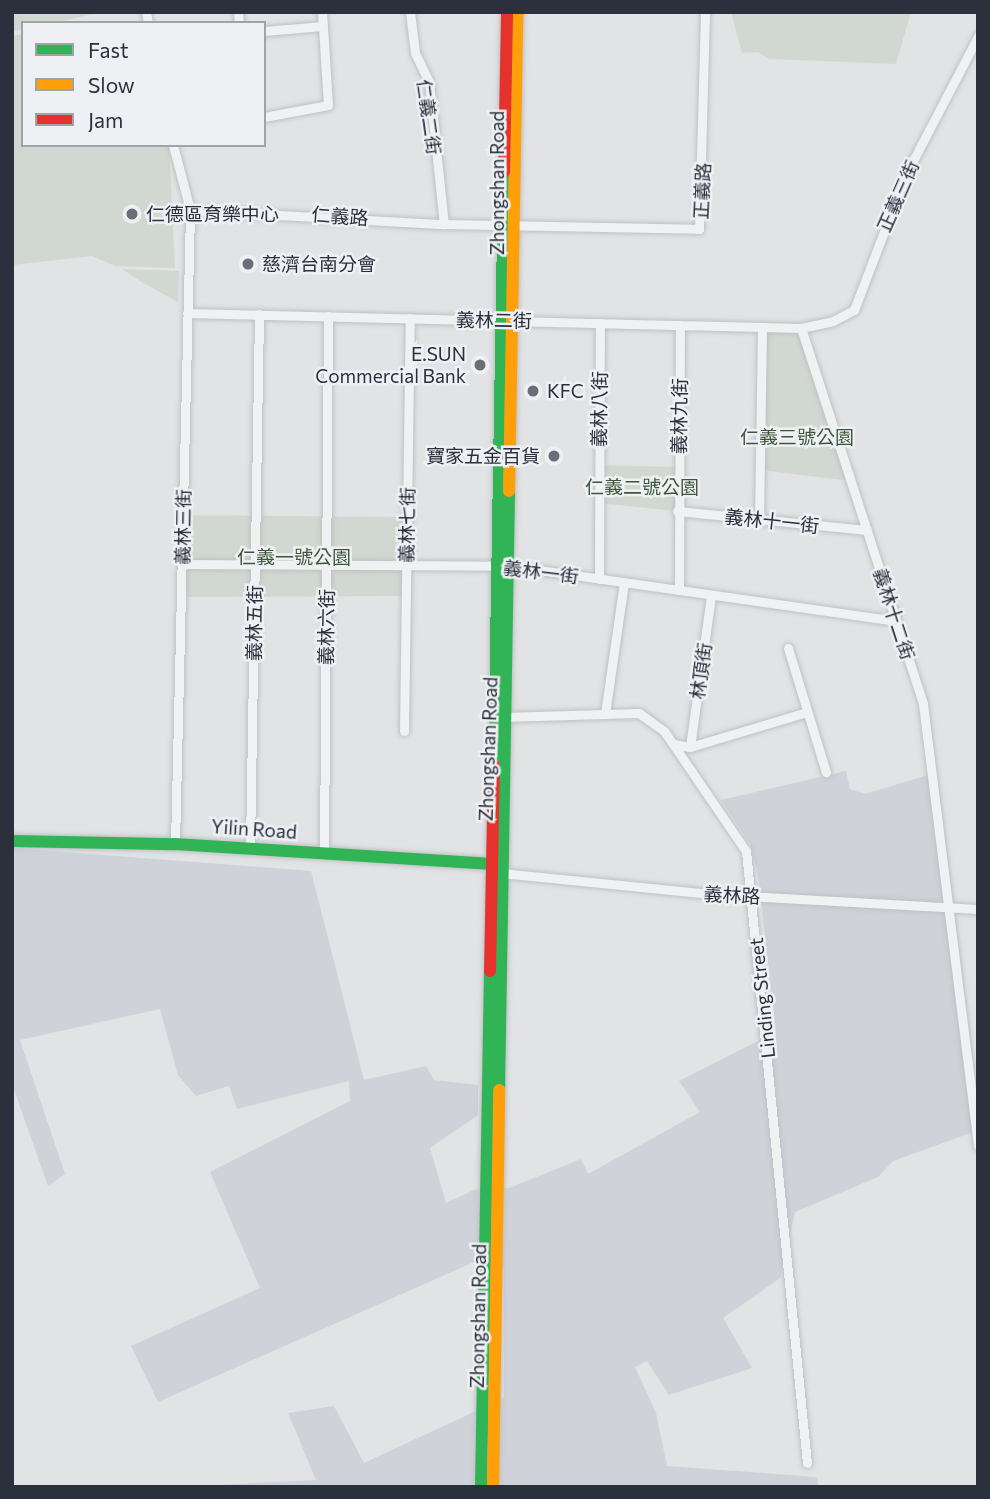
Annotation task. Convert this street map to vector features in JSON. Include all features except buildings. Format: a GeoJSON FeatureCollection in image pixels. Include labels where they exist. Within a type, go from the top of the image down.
{"type":"FeatureCollection","features":[{"type":"Feature","properties":{"kind":"main road","name":"Zhongshan Road"},"geometry":{"type":"LineString","coordinates":[[507,12],[511,225]]}},
{"type":"Feature","properties":{"kind":"main road","name":"Zhongshan Road"},"geometry":{"type":"LineString","coordinates":[[493,1487],[503,876],[502,717],[517,12]]}},
{"type":"Feature","properties":{"kind":"main road","name":"Zhongshan Road"},"geometry":{"type":"LineString","coordinates":[[481,1487],[492,864],[502,717]]}},
{"type":"Feature","properties":{"kind":"main road","name":"Yilin Road"},"geometry":{"type":"LineString","coordinates":[[12,841],[175,844],[492,864]]}},
{"type":"Feature","properties":{"kind":"street"},"geometry":{"type":"LineString","coordinates":[[266,117],[328,105],[322,12]]}},
{"type":"Feature","properties":{"kind":"street","name":"仁義二街"},"geometry":{"type":"LineString","coordinates":[[410,12],[415,53],[429,82],[444,224]]}},
{"type":"Feature","properties":{"kind":"street","name":"正義路"},"geometry":{"type":"LineString","coordinates":[[511,225],[699,229],[705,12]]}},
{"type":"Feature","properties":{"kind":"street"},"geometry":{"type":"LineString","coordinates":[[266,31],[323,26]]}},
{"type":"Feature","properties":{"kind":"street","name":"正義三街"},"geometry":{"type":"LineString","coordinates":[[801,328],[854,310],[901,185],[978,36]]}},
{"type":"Feature","properties":{"kind":"street"},"geometry":{"type":"LineString","coordinates":[[174,147],[190,210]]}},
{"type":"Feature","properties":{"kind":"street","name":"仁義路"},"geometry":{"type":"LineString","coordinates":[[190,210],[444,224],[511,225]]}},
{"type":"Feature","properties":{"kind":"street","name":"義林三街"},"geometry":{"type":"LineString","coordinates":[[175,844],[190,210]]}},
{"type":"Feature","properties":{"kind":"street","name":"義林二街"},"geometry":{"type":"LineString","coordinates":[[187,313],[801,328]]}},
{"type":"Feature","properties":{"kind":"street","name":"義林五街"},"geometry":{"type":"LineString","coordinates":[[250,848],[259,314]]}},
{"type":"Feature","properties":{"kind":"street","name":"義林六街"},"geometry":{"type":"LineString","coordinates":[[324,853],[328,316]]}},
{"type":"Feature","properties":{"kind":"street","name":"義林七街"},"geometry":{"type":"LineString","coordinates":[[404,731],[410,318]]}},
{"type":"Feature","properties":{"kind":"street","name":"義林八街"},"geometry":{"type":"LineString","coordinates":[[599,579],[600,323]]}},
{"type":"Feature","properties":{"kind":"street","name":"義林九街"},"geometry":{"type":"LineString","coordinates":[[679,590],[677,511],[680,325]]}},
{"type":"Feature","properties":{"kind":"street"},"geometry":{"type":"LineString","coordinates":[[759,520],[762,327]]}},
{"type":"Feature","properties":{"kind":"street","name":"義林十二街"},"geometry":{"type":"LineString","coordinates":[[801,328],[923,704],[978,1146]]}},
{"type":"Feature","properties":{"kind":"street","name":"義林十一街"},"geometry":{"type":"LineString","coordinates":[[677,511],[867,530]]}},
{"type":"Feature","properties":{"kind":"street","name":"義林一街"},"geometry":{"type":"LineString","coordinates":[[182,564],[505,566],[896,621]]}},
{"type":"Feature","properties":{"kind":"street"},"geometry":{"type":"LineString","coordinates":[[605,714],[624,582]]}},
{"type":"Feature","properties":{"kind":"street","name":"林頂街"},"geometry":{"type":"LineString","coordinates":[[690,747],[711,594]]}},
{"type":"Feature","properties":{"kind":"street"},"geometry":{"type":"LineString","coordinates":[[788,648],[826,772]]}},
{"type":"Feature","properties":{"kind":"street"},"geometry":{"type":"LineString","coordinates":[[674,744],[690,747],[807,712]]}},
{"type":"Feature","properties":{"kind":"street","name":"Linding Street"},"geometry":{"type":"LineString","coordinates":[[502,717],[639,713],[664,731],[746,851],[807,1463]]}},
{"type":"Feature","properties":{"kind":"street"},"geometry":{"type":"LineString","coordinates":[[492,864],[503,876]]}},
{"type":"Feature","properties":{"kind":"street","name":"義林路"},"geometry":{"type":"LineString","coordinates":[[503,876],[752,896],[978,909]]}},
{"type":"Feature","properties":{"kind":"shaded area"},"geometry":{"type":"Polygon","coordinates":[[[846,771],[850,789],[865,794],[931,774],[976,1131],[893,1161],[878,1177],[795,1212],[780,1278],[723,1318],[752,1368],[669,1395],[647,1361],[635,1367],[656,1413],[667,1466],[817,1477],[819,1487],[174,1487],[316,1480],[288,1413],[334,1406],[364,1463],[504,1398],[504,1269],[474,1262],[158,1402],[131,1346],[260,1288],[210,1172],[350,1101],[349,1081],[237,1109],[229,1086],[196,1096],[178,1075],[160,1009],[20,1040],[65,1174],[48,1186],[12,1084],[12,848],[311,871],[364,1080],[426,1066],[434,1080],[478,1085],[478,1115],[430,1148],[446,1203],[474,1190],[509,1188],[581,1159],[588,1174],[700,1112],[679,1081],[776,1032],[758,875],[750,844],[721,800],[846,771]]]}},
{"type":"Feature","properties":{"kind":"green space"},"geometry":{"type":"Polygon","coordinates":[[[12,12],[101,12],[63,21],[21,21],[21,30],[12,32],[12,12]]]}},
{"type":"Feature","properties":{"kind":"green space"},"geometry":{"type":"Polygon","coordinates":[[[731,12],[911,12],[896,64],[769,59],[758,52],[742,53],[731,12]]]}},
{"type":"Feature","properties":{"kind":"green space"},"geometry":{"type":"Polygon","coordinates":[[[21,34],[21,147],[169,147],[175,268],[115,266],[92,256],[12,265],[12,36],[21,34]]]}},
{"type":"Feature","properties":{"kind":"green space"},"geometry":{"type":"Polygon","coordinates":[[[122,269],[179,271],[178,302],[143,283],[122,269]]]}},
{"type":"Feature","properties":{"kind":"green space","name":"仁義三號公園"},"geometry":{"type":"Polygon","coordinates":[[[762,327],[801,328],[851,481],[760,470],[762,327]]]}},
{"type":"Feature","properties":{"kind":"green space","name":"仁義二號公園"},"geometry":{"type":"Polygon","coordinates":[[[598,465],[678,467],[677,511],[598,503],[598,465]]]}},
{"type":"Feature","properties":{"kind":"green space","name":"仁義一號公園"},"geometry":{"type":"Polygon","coordinates":[[[185,515],[404,517],[401,596],[185,597],[185,515]]]}},
{"type":"Feature","properties":{"kind":"traffic: fast"},"geometry":{"type":"LineString","coordinates":[[494,765],[504,172]]}},
{"type":"Feature","properties":{"kind":"traffic: fast"},"geometry":{"type":"LineString","coordinates":[[499,1090],[509,491]]}},
{"type":"Feature","properties":{"kind":"traffic: fast"},"geometry":{"type":"LineString","coordinates":[[12,841],[175,844],[492,864]]}},
{"type":"Feature","properties":{"kind":"traffic: fast"},"geometry":{"type":"LineString","coordinates":[[481,1487],[490,971]]}},
{"type":"Feature","properties":{"kind":"traffic: slow"},"geometry":{"type":"LineString","coordinates":[[509,491],[517,12]]}},
{"type":"Feature","properties":{"kind":"traffic: slow"},"geometry":{"type":"LineString","coordinates":[[493,1487],[499,1090]]}},
{"type":"Feature","properties":{"kind":"traffic: jam"},"geometry":{"type":"LineString","coordinates":[[504,172],[507,12]]}},
{"type":"Feature","properties":{"kind":"traffic: jam"},"geometry":{"type":"LineString","coordinates":[[490,971],[494,765]]}},
{"type":"Feature","properties":{"kind":"place","name":"仁德區育樂中心"},"geometry":{"type":"Point","coordinates":[132,214]}},
{"type":"Feature","properties":{"kind":"place","name":"慈濟台南分會"},"geometry":{"type":"Point","coordinates":[248,264]}},
{"type":"Feature","properties":{"kind":"place","name":"E.SUN Commercial Bank"},"geometry":{"type":"Point","coordinates":[480,365]}},
{"type":"Feature","properties":{"kind":"place","name":"KFC"},"geometry":{"type":"Point","coordinates":[533,391]}},
{"type":"Feature","properties":{"kind":"place","name":"寶家五金百貨"},"geometry":{"type":"Point","coordinates":[554,456]}}]}
